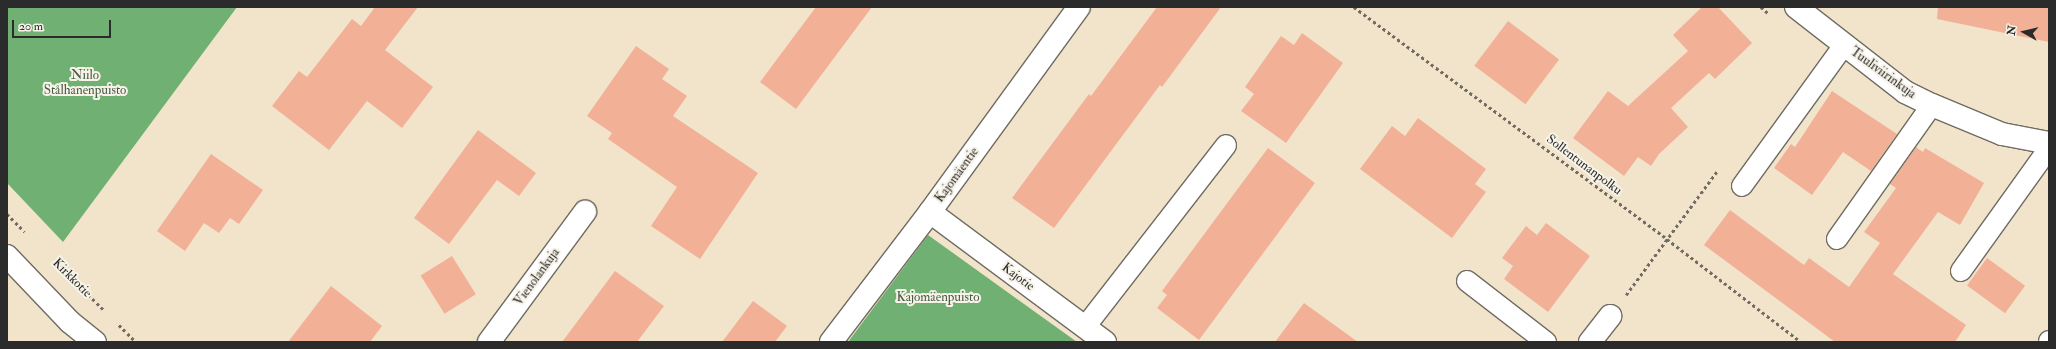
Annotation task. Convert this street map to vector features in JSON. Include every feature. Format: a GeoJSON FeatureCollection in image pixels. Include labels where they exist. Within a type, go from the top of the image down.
{"type":"FeatureCollection","features":[{"type":"Feature","properties":{"kind":"street","name":"Kajomäentie"},"geometry":{"type":"LineString","coordinates":[[831,342],[930,212],[1079,7]]}},
{"type":"Feature","properties":{"kind":"street","name":"Tuuliviirinkuja"},"geometry":{"type":"LineString","coordinates":[[1796,7],[1905,92],[1932,105],[2002,134],[2049,143]]}},
{"type":"Feature","properties":{"kind":"street","name":"Vienolankuja"},"geometry":{"type":"LineString","coordinates":[[489,342],[585,212]]}},
{"type":"Feature","properties":{"kind":"street","name":"Kajotie"},"geometry":{"type":"LineString","coordinates":[[930,212],[1106,342]]}},
{"type":"Feature","properties":{"kind":"street"},"geometry":{"type":"LineString","coordinates":[[7,256],[70,322],[95,342]]}},
{"type":"Feature","properties":{"kind":"street"},"geometry":{"type":"LineString","coordinates":[[1590,342],[1610,316]]}},
{"type":"Feature","properties":{"kind":"lane"},"geometry":{"type":"LineString","coordinates":[[1742,186],[1844,45]]}},
{"type":"Feature","properties":{"kind":"lane"},"geometry":{"type":"LineString","coordinates":[[1837,239],[1932,105]]}},
{"type":"Feature","properties":{"kind":"lane"},"geometry":{"type":"LineString","coordinates":[[1085,327],[1226,145]]}},
{"type":"Feature","properties":{"kind":"lane"},"geometry":{"type":"LineString","coordinates":[[1961,270],[2049,148]]}},
{"type":"Feature","properties":{"kind":"lane"},"geometry":{"type":"LineString","coordinates":[[1467,281],[1546,342]]}},
{"type":"Feature","properties":{"kind":"path","name":"Sollentunanpolku"},"geometry":{"type":"LineString","coordinates":[[1354,7],[1667,239],[1801,342]]}},
{"type":"Feature","properties":{"kind":"path"},"geometry":{"type":"LineString","coordinates":[[7,214],[30,236]]}},
{"type":"Feature","properties":{"kind":"path","name":"Kirkkotie"},"geometry":{"type":"LineString","coordinates":[[52,259],[108,314]]}},
{"type":"Feature","properties":{"kind":"path"},"geometry":{"type":"LineString","coordinates":[[114,320],[136,342]]}},
{"type":"Feature","properties":{"kind":"green space","name":"Niilo Stålhanenpuisto"},"geometry":{"type":"Polygon","coordinates":[[[7,7],[237,7],[63,242],[7,183],[7,7]]]}},
{"type":"Feature","properties":{"kind":"green space","name":"Kajomäenpuisto"},"geometry":{"type":"Polygon","coordinates":[[[928,235],[1077,342],[848,342],[928,235]]]}},
{"type":"Feature","properties":{"kind":"building"},"geometry":{"type":"Polygon","coordinates":[[[375,7],[418,7],[385,50],[433,87],[402,128],[367,101],[329,150],[272,106],[299,71],[307,77],[352,19],[361,26],[375,7]]]}},
{"type":"Feature","properties":{"kind":"building"},"geometry":{"type":"Polygon","coordinates":[[[816,7],[872,7],[796,109],[760,82],[816,7]]]}},
{"type":"Feature","properties":{"kind":"building"},"geometry":{"type":"Polygon","coordinates":[[[1157,7],[1221,7],[1162,87],[1160,85],[1054,228],[1012,198],[1089,94],[1091,96],[1157,7]]]}},
{"type":"Feature","properties":{"kind":"building"},"geometry":{"type":"Polygon","coordinates":[[[1702,7],[1718,7],[1752,43],[1715,79],[1709,73],[1671,108],[1688,127],[1659,154],[1651,166],[1638,157],[1624,176],[1573,138],[1608,91],[1628,106],[1688,51],[1673,35],[1702,7]]]}},
{"type":"Feature","properties":{"kind":"building"},"geometry":{"type":"Polygon","coordinates":[[[1938,7],[2049,7],[2049,42],[1937,19],[1938,7]]]}},
{"type":"Feature","properties":{"kind":"building"},"geometry":{"type":"Polygon","coordinates":[[[1508,21],[1559,60],[1525,104],[1474,66],[1508,21]]]}},
{"type":"Feature","properties":{"kind":"building"},"geometry":{"type":"Polygon","coordinates":[[[1302,33],[1343,63],[1286,143],[1241,111],[1254,94],[1245,87],[1281,36],[1294,45],[1302,33]]]}},
{"type":"Feature","properties":{"kind":"building"},"geometry":{"type":"Polygon","coordinates":[[[636,46],[669,69],[662,79],[687,96],[673,116],[758,173],[700,259],[651,226],[677,187],[608,139],[612,133],[587,116],[636,46]]]}},
{"type":"Feature","properties":{"kind":"building"},"geometry":{"type":"Polygon","coordinates":[[[1832,91],[1897,134],[1871,171],[1843,152],[1812,195],[1774,168],[1791,144],[1795,147],[1832,91]]]}},
{"type":"Feature","properties":{"kind":"building"},"geometry":{"type":"Polygon","coordinates":[[[1418,118],[1486,169],[1475,184],[1486,192],[1452,238],[1360,169],[1392,126],[1405,136],[1418,118]]]}},
{"type":"Feature","properties":{"kind":"building"},"geometry":{"type":"Polygon","coordinates":[[[478,130],[536,173],[519,196],[497,180],[449,244],[414,218],[478,130]]]}},
{"type":"Feature","properties":{"kind":"building"},"geometry":{"type":"Polygon","coordinates":[[[1916,147],[1923,152],[1925,148],[1984,183],[1960,225],[1938,212],[1893,274],[1966,325],[1955,342],[1835,342],[1704,245],[1730,210],[1804,265],[1809,258],[1849,287],[1880,243],[1864,232],[1896,188],[1890,184],[1916,147]]]}},
{"type":"Feature","properties":{"kind":"building"},"geometry":{"type":"Polygon","coordinates":[[[1268,148],[1315,183],[1199,340],[1157,308],[1167,295],[1162,291],[1268,148]]]}},
{"type":"Feature","properties":{"kind":"building"},"geometry":{"type":"Polygon","coordinates":[[[211,154],[263,190],[239,224],[230,218],[219,233],[204,223],[185,251],[157,231],[211,154]]]}},
{"type":"Feature","properties":{"kind":"building"},"geometry":{"type":"Polygon","coordinates":[[[1546,223],[1590,256],[1548,312],[1504,279],[1513,266],[1502,258],[1526,226],[1537,235],[1546,223]]]}},
{"type":"Feature","properties":{"kind":"building"},"geometry":{"type":"Polygon","coordinates":[[[452,256],[476,294],[444,314],[421,276],[452,256]]]}},
{"type":"Feature","properties":{"kind":"building"},"geometry":{"type":"Polygon","coordinates":[[[1987,258],[2025,286],[2005,313],[1967,286],[1987,258]]]}},
{"type":"Feature","properties":{"kind":"building"},"geometry":{"type":"Polygon","coordinates":[[[615,271],[664,306],[637,342],[562,342],[615,271]]]}},
{"type":"Feature","properties":{"kind":"building"},"geometry":{"type":"Polygon","coordinates":[[[331,286],[382,326],[370,342],[288,342],[331,286]]]}},
{"type":"Feature","properties":{"kind":"building"},"geometry":{"type":"Polygon","coordinates":[[[753,301],[787,326],[775,342],[722,342],[753,301]]]}},
{"type":"Feature","properties":{"kind":"building"},"geometry":{"type":"Polygon","coordinates":[[[1304,303],[1358,342],[1275,342],[1304,303]]]}}]}
